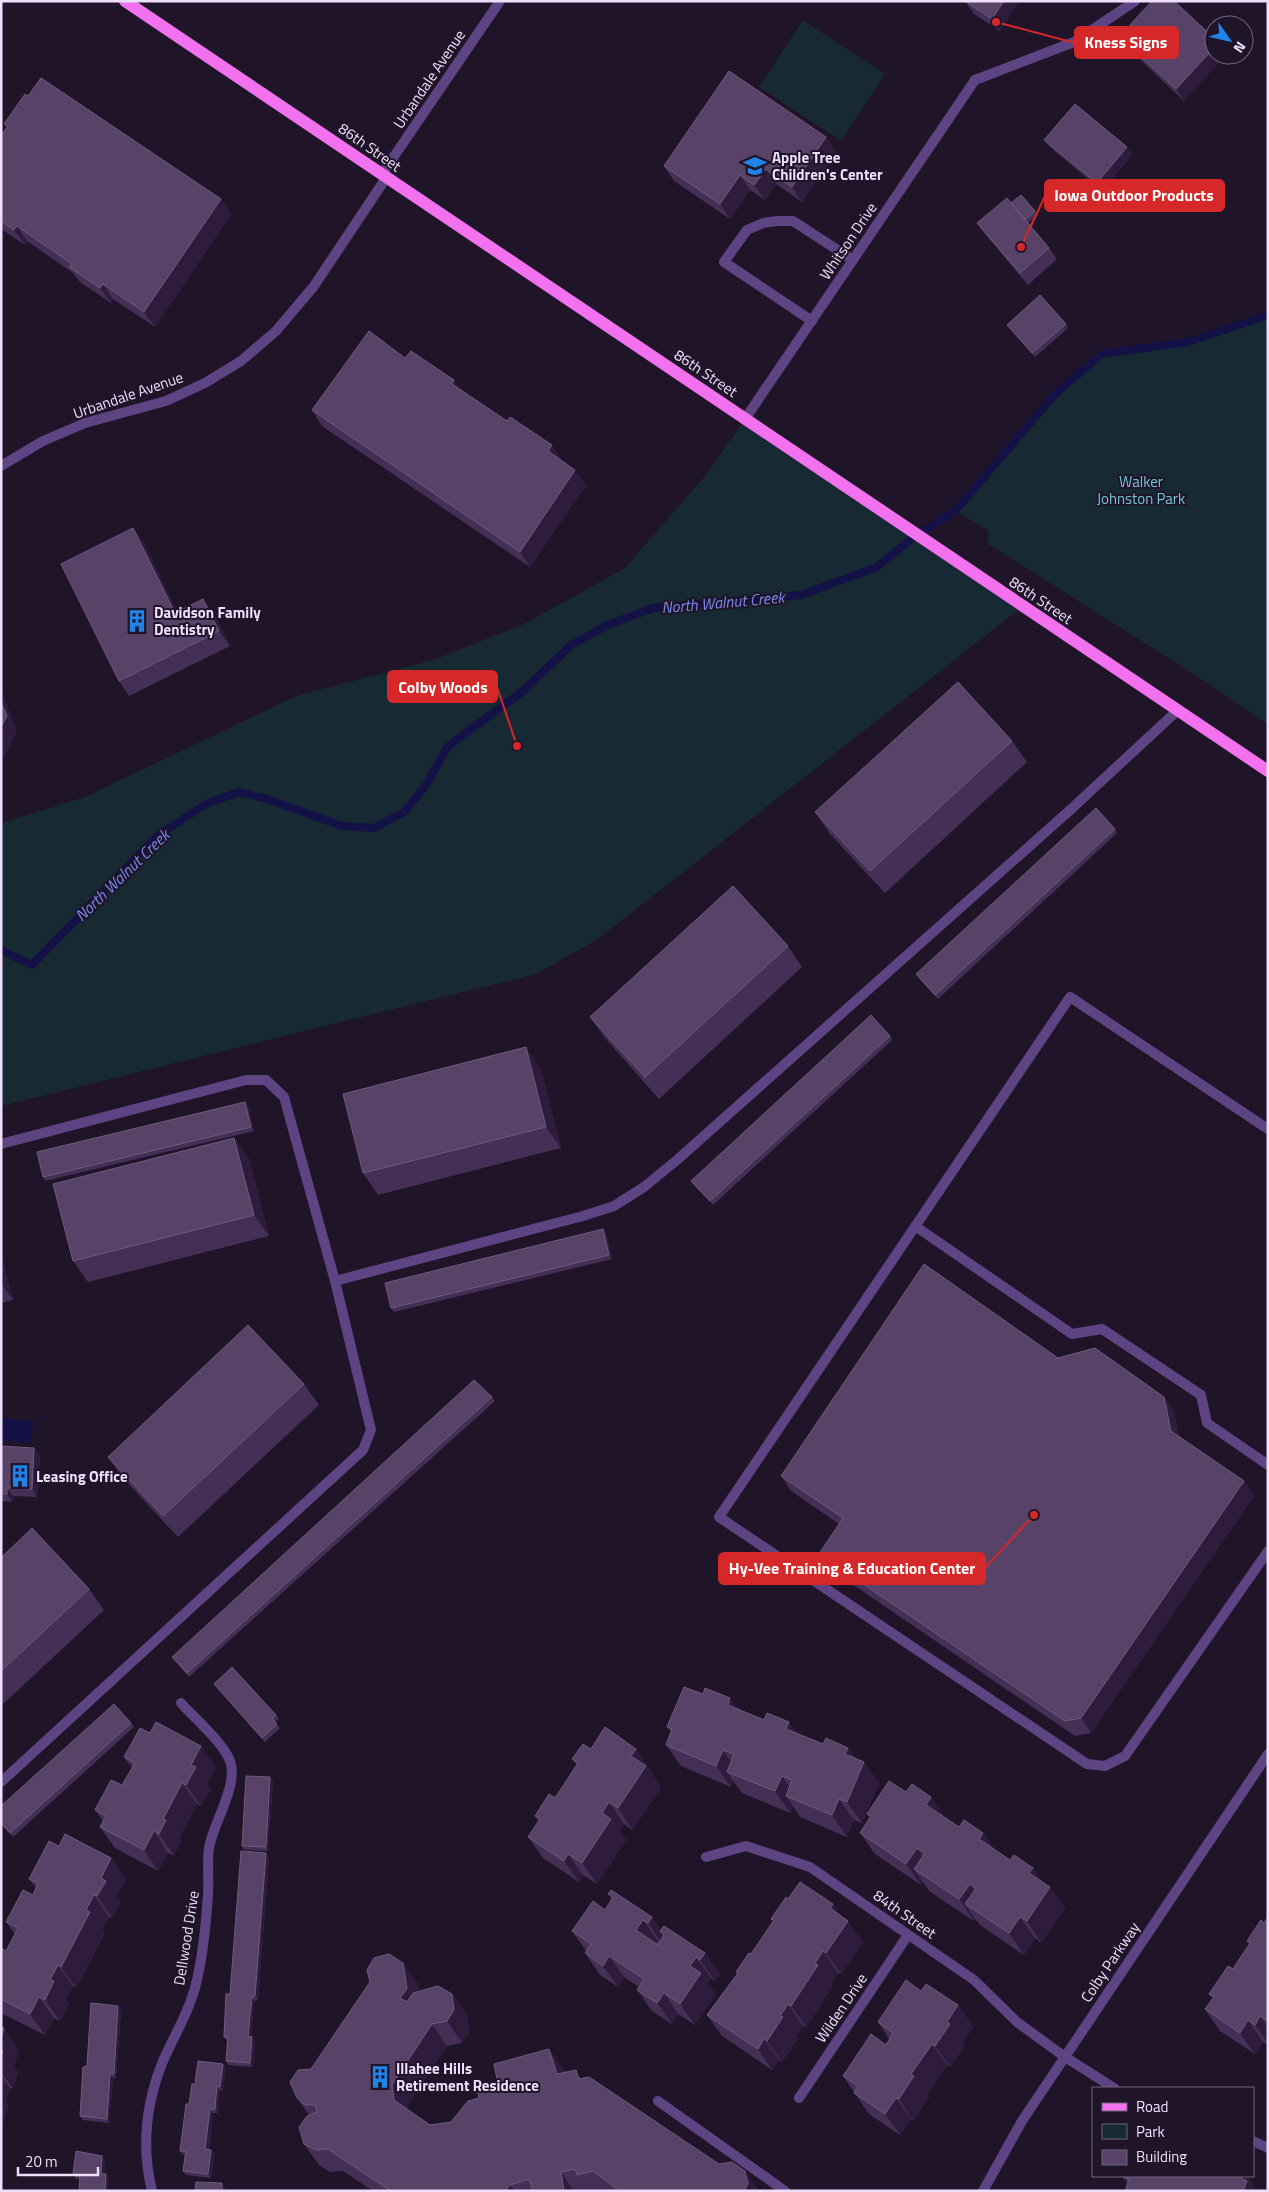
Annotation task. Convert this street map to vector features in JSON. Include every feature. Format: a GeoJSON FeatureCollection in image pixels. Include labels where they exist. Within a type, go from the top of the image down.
{"type":"FeatureCollection","features":[{"type":"Feature","properties":{"kind":"main road","name":"86th Street"},"geometry":{"type":"LineString","coordinates":[[125,1],[745,418],[1177,712],[1268,771]]}},
{"type":"Feature","properties":{"kind":"street","name":"Urbandale Avenue"},"geometry":{"type":"LineString","coordinates":[[1,466],[43,442],[85,423],[166,400],[205,384],[241,361],[276,331],[314,286],[500,1]]}},
{"type":"Feature","properties":{"kind":"street","name":"Whitson Drive"},"geometry":{"type":"LineString","coordinates":[[745,418],[975,80],[1074,42],[1134,1]]}},
{"type":"Feature","properties":{"kind":"street"},"geometry":{"type":"LineString","coordinates":[[812,321],[724,262],[747,230],[763,223],[778,221],[794,221],[853,260]]}},
{"type":"Feature","properties":{"kind":"street"},"geometry":{"type":"LineString","coordinates":[[335,1281],[583,1216],[614,1206],[644,1187],[677,1160],[1177,712]]}},
{"type":"Feature","properties":{"kind":"street"},"geometry":{"type":"LineString","coordinates":[[1268,1129],[1070,996],[719,1517],[1087,1764],[1105,1766],[1125,1756],[1268,1551]]}},
{"type":"Feature","properties":{"kind":"street"},"geometry":{"type":"LineString","coordinates":[[1,1144],[246,1080],[266,1080],[284,1096],[335,1281],[371,1430],[363,1450],[1,1782]]}},
{"type":"Feature","properties":{"kind":"street"},"geometry":{"type":"LineString","coordinates":[[915,1226],[1072,1334],[1102,1329],[1201,1396],[1207,1423],[1268,1465]]}},
{"type":"Feature","properties":{"kind":"street","name":"Dellwood Drive"},"geometry":{"type":"LineString","coordinates":[[152,2191],[148,2176],[146,2140],[146,2124],[151,2095],[163,2061],[184,2019],[195,1988],[205,1926],[210,1849],[217,1820],[232,1778],[230,1761],[220,1746],[181,1704]]}},
{"type":"Feature","properties":{"kind":"street","name":"Colby Parkway"},"geometry":{"type":"LineString","coordinates":[[983,2191],[1022,2120],[1268,1754]]}},
{"type":"Feature","properties":{"kind":"street","name":"84th Street"},"geometry":{"type":"LineString","coordinates":[[706,1857],[746,1846],[810,1867],[974,1980],[1017,2022],[1065,2057],[1112,2087]]}},
{"type":"Feature","properties":{"kind":"street","name":"Wilden Drive"},"geometry":{"type":"LineString","coordinates":[[799,2098],[908,1935]]}},
{"type":"Feature","properties":{"kind":"street"},"geometry":{"type":"LineString","coordinates":[[658,2101],[785,2191]]}},
{"type":"Feature","properties":{"kind":"street"},"geometry":{"type":"LineString","coordinates":[[1254,2141],[1268,2148]]}},
{"type":"Feature","properties":{"kind":"green space"},"geometry":{"type":"Polygon","coordinates":[[[803,20],[885,74],[841,141],[759,87],[803,20]]]}},
{"type":"Feature","properties":{"kind":"green space","name":"Walker Johnston Park"},"geometry":{"type":"Polygon","coordinates":[[[1268,315],[1268,724],[1195,675],[987,543],[989,531],[955,511],[1055,394],[1102,354],[1188,342],[1268,315]]]}},
{"type":"Feature","properties":{"kind":"green space"},"geometry":{"type":"Polygon","coordinates":[[[745,419],[1022,607],[598,939],[536,974],[1,1106],[1,823],[85,797],[296,696],[436,659],[524,624],[625,568],[705,476],[745,419]]]}},
{"type":"Feature","properties":{"kind":"shaded area"},"geometry":{"type":"Polygon","coordinates":[[[1,1418],[33,1421],[31,1443],[1,1440],[1,1418]]]}},
{"type":"Feature","properties":{"kind":"building"},"geometry":{"type":"Polygon","coordinates":[[[967,1],[1004,1],[992,19],[967,1]]]}},
{"type":"Feature","properties":{"kind":"building"},"geometry":{"type":"Polygon","coordinates":[[[1152,1],[1174,1],[1204,29],[1204,59],[1176,89],[1119,37],[1152,1]]]}},
{"type":"Feature","properties":{"kind":"building","name":"Apple Tree Children's Center"},"geometry":{"type":"Polygon","coordinates":[[[729,71],[826,137],[792,187],[766,169],[754,185],[740,175],[720,204],[664,166],[729,71]]]}},
{"type":"Feature","properties":{"kind":"building"},"geometry":{"type":"Polygon","coordinates":[[[41,78],[221,199],[144,312],[103,284],[100,288],[69,267],[72,264],[17,226],[14,230],[1,221],[1,136],[8,126],[4,124],[25,94],[28,96],[41,78]]]}},
{"type":"Feature","properties":{"kind":"building"},"geometry":{"type":"Polygon","coordinates":[[[1075,104],[1127,147],[1097,183],[1044,140],[1075,104]]]}},
{"type":"Feature","properties":{"kind":"building"},"geometry":{"type":"Polygon","coordinates":[[[1021,195],[1035,211],[1025,220],[1011,203],[1021,195]]]}},
{"type":"Feature","properties":{"kind":"building"},"geometry":{"type":"Polygon","coordinates":[[[1007,198],[1049,248],[1020,273],[977,223],[1007,198]]]}},
{"type":"Feature","properties":{"kind":"building"},"geometry":{"type":"Polygon","coordinates":[[[1040,295],[1066,324],[1032,353],[1007,325],[1040,295]]]}},
{"type":"Feature","properties":{"kind":"building"},"geometry":{"type":"Polygon","coordinates":[[[369,331],[405,358],[411,351],[454,380],[452,384],[507,421],[510,417],[552,445],[548,451],[575,470],[520,552],[312,410],[369,331]]]}},
{"type":"Feature","properties":{"kind":"building","name":"Davidson Family Dentistry"},"geometry":{"type":"Polygon","coordinates":[[[133,528],[175,613],[203,599],[219,631],[119,681],[61,564],[133,528]]]}},
{"type":"Feature","properties":{"kind":"building"},"geometry":{"type":"Polygon","coordinates":[[[958,682],[1012,741],[870,871],[815,812],[958,682]]]}},
{"type":"Feature","properties":{"kind":"building"},"geometry":{"type":"Polygon","coordinates":[[[1,702],[7,716],[1,727],[1,702]]]}},
{"type":"Feature","properties":{"kind":"building"},"geometry":{"type":"Polygon","coordinates":[[[1096,808],[1115,829],[935,995],[916,974],[1096,808]]]}},
{"type":"Feature","properties":{"kind":"building"},"geometry":{"type":"Polygon","coordinates":[[[733,886],[788,946],[645,1077],[590,1017],[733,886]]]}},
{"type":"Feature","properties":{"kind":"building"},"geometry":{"type":"Polygon","coordinates":[[[871,1015],[890,1036],[710,1201],[691,1181],[871,1015]]]}},
{"type":"Feature","properties":{"kind":"building"},"geometry":{"type":"Polygon","coordinates":[[[526,1047],[546,1127],[363,1173],[343,1094],[526,1047]]]}},
{"type":"Feature","properties":{"kind":"building"},"geometry":{"type":"Polygon","coordinates":[[[245,1102],[251,1127],[43,1177],[37,1152],[245,1102]]]}},
{"type":"Feature","properties":{"kind":"building"},"geometry":{"type":"Polygon","coordinates":[[[234,1138],[254,1215],[73,1261],[53,1184],[234,1138]]]}},
{"type":"Feature","properties":{"kind":"building"},"geometry":{"type":"Polygon","coordinates":[[[603,1229],[609,1255],[391,1308],[385,1283],[603,1229]]]}},
{"type":"Feature","properties":{"kind":"building"},"geometry":{"type":"Polygon","coordinates":[[[924,1264],[1058,1358],[1095,1348],[1164,1397],[1171,1431],[1244,1481],[1081,1718],[1065,1721],[819,1554],[843,1518],[781,1476],[924,1264]]]}},
{"type":"Feature","properties":{"kind":"building"},"geometry":{"type":"Polygon","coordinates":[[[248,1325],[304,1384],[163,1516],[108,1457],[248,1325]]]}},
{"type":"Feature","properties":{"kind":"building"},"geometry":{"type":"Polygon","coordinates":[[[474,1380],[492,1397],[187,1673],[172,1657],[474,1380]]]}},
{"type":"Feature","properties":{"kind":"building","name":"Leasing Office"},"geometry":{"type":"Polygon","coordinates":[[[1,1446],[34,1448],[32,1489],[7,1488],[7,1494],[1,1494],[1,1446]]]}},
{"type":"Feature","properties":{"kind":"building"},"geometry":{"type":"Polygon","coordinates":[[[32,1528],[89,1589],[1,1671],[1,1558],[32,1528]]]}},
{"type":"Feature","properties":{"kind":"building"},"geometry":{"type":"Polygon","coordinates":[[[232,1667],[276,1715],[272,1719],[277,1724],[262,1738],[214,1684],[232,1667]]]}},
{"type":"Feature","properties":{"kind":"building"},"geometry":{"type":"Polygon","coordinates":[[[684,1687],[703,1694],[705,1688],[730,1698],[728,1705],[764,1720],[767,1713],[789,1722],[786,1729],[823,1744],[826,1738],[848,1748],[845,1754],[864,1762],[847,1802],[839,1799],[832,1815],[786,1796],[792,1780],[782,1776],[775,1791],[727,1772],[734,1754],[723,1750],[716,1766],[666,1745],[672,1729],[667,1727],[684,1687]]]}},
{"type":"Feature","properties":{"kind":"building"},"geometry":{"type":"Polygon","coordinates":[[[114,1704],[131,1723],[10,1833],[1,1823],[1,1806],[114,1704]]]}},
{"type":"Feature","properties":{"kind":"building"},"geometry":{"type":"Polygon","coordinates":[[[156,1722],[201,1746],[191,1765],[196,1767],[186,1785],[182,1783],[163,1819],[166,1820],[159,1834],[154,1831],[144,1850],[100,1827],[106,1816],[95,1810],[111,1780],[122,1785],[135,1763],[124,1757],[140,1728],[150,1733],[156,1722]]]}},
{"type":"Feature","properties":{"kind":"building"},"geometry":{"type":"Polygon","coordinates":[[[605,1727],[636,1749],[631,1756],[646,1766],[618,1808],[609,1802],[602,1813],[611,1819],[582,1863],[568,1854],[564,1861],[528,1837],[540,1819],[535,1816],[549,1794],[555,1798],[578,1763],[572,1759],[583,1744],[591,1749],[605,1727]]]}},
{"type":"Feature","properties":{"kind":"building"},"geometry":{"type":"Polygon","coordinates":[[[246,1776],[270,1777],[266,1847],[242,1846],[246,1776]]]}},
{"type":"Feature","properties":{"kind":"building"},"geometry":{"type":"Polygon","coordinates":[[[889,1781],[906,1792],[912,1784],[931,1797],[926,1805],[959,1827],[964,1820],[983,1833],[979,1839],[1010,1860],[1014,1855],[1033,1868],[1029,1873],[1050,1887],[1027,1921],[1020,1917],[1009,1933],[965,1904],[976,1888],[970,1884],[959,1899],[914,1869],[925,1853],[917,1848],[906,1864],[860,1833],[871,1816],[867,1814],[889,1781]]]}},
{"type":"Feature","properties":{"kind":"building"},"geometry":{"type":"Polygon","coordinates":[[[65,1834],[111,1858],[101,1878],[106,1881],[97,1896],[94,1895],[86,1910],[90,1912],[61,1967],[58,1965],[50,1980],[54,1981],[45,2000],[39,1997],[30,2014],[1,1999],[1,1948],[6,1951],[18,1928],[6,1922],[23,1890],[33,1895],[38,1883],[29,1879],[49,1841],[59,1846],[65,1834]]]}},
{"type":"Feature","properties":{"kind":"building"},"geometry":{"type":"Polygon","coordinates":[[[241,1851],[266,1853],[255,1996],[252,1997],[248,2036],[252,2037],[250,2063],[226,2061],[228,2037],[224,2037],[226,1994],[230,1994],[241,1851]]]}},
{"type":"Feature","properties":{"kind":"building"},"geometry":{"type":"Polygon","coordinates":[[[800,1882],[833,1904],[830,1908],[848,1921],[826,1953],[823,1951],[815,1963],[818,1965],[791,2006],[788,2004],[780,2016],[783,2017],[767,2041],[764,2039],[758,2049],[707,2015],[774,1920],[771,1919],[786,1897],[788,1899],[800,1882]]]}},
{"type":"Feature","properties":{"kind":"building"},"geometry":{"type":"Polygon","coordinates":[[[611,1890],[652,1917],[648,1923],[643,1920],[636,1930],[658,1945],[664,1935],[660,1931],[664,1926],[705,1953],[700,1960],[696,1957],[690,1966],[701,1973],[680,2004],[664,1993],[657,2003],[637,1990],[644,1979],[609,1956],[603,1966],[585,1953],[591,1944],[572,1931],[593,1901],[605,1910],[613,1897],[608,1894],[611,1890]]]}},
{"type":"Feature","properties":{"kind":"building"},"geometry":{"type":"Polygon","coordinates":[[[1268,1917],[1268,2021],[1260,2016],[1255,2025],[1248,2020],[1240,2033],[1205,2009],[1214,1997],[1209,1994],[1228,1966],[1233,1969],[1250,1943],[1247,1941],[1261,1920],[1264,1923],[1268,1917]]]}},
{"type":"Feature","properties":{"kind":"building","name":"Illahee Hills Retirement Residence"},"geometry":{"type":"Polygon","coordinates":[[[389,1954],[403,1963],[407,1989],[400,1998],[407,2002],[413,1993],[438,1986],[452,1994],[454,2010],[447,2021],[432,2024],[392,2085],[394,2100],[430,2125],[451,2122],[468,2101],[479,2098],[477,2089],[498,2084],[494,2064],[549,2049],[557,2074],[576,2070],[579,2079],[589,2077],[719,2164],[732,2162],[745,2171],[748,2184],[744,2191],[620,2191],[593,2171],[577,2175],[575,2169],[561,2172],[564,2191],[533,2191],[529,2179],[510,2185],[505,2191],[391,2191],[328,2149],[316,2150],[304,2144],[299,2127],[307,2116],[317,2112],[315,2105],[305,2105],[297,2098],[290,2082],[298,2070],[311,2069],[370,1982],[367,1970],[374,1958],[389,1954]]]}},
{"type":"Feature","properties":{"kind":"building"},"geometry":{"type":"Polygon","coordinates":[[[906,1980],[921,1991],[926,1984],[958,2005],[947,2022],[950,2024],[935,2046],[932,2044],[911,2074],[914,2076],[899,2099],[896,2098],[885,2114],[854,2093],[858,2086],[843,2076],[871,2034],[886,2045],[893,2033],[878,2022],[906,1980]]]}},
{"type":"Feature","properties":{"kind":"building"},"geometry":{"type":"Polygon","coordinates":[[[91,2003],[118,2006],[114,2074],[110,2074],[107,2119],[80,2116],[83,2067],[87,2066],[91,2003]]]}},
{"type":"Feature","properties":{"kind":"building"},"geometry":{"type":"Polygon","coordinates":[[[1,2027],[4,2028],[1,2039],[1,2027]]]}},
{"type":"Feature","properties":{"kind":"building"},"geometry":{"type":"Polygon","coordinates":[[[198,2061],[223,2064],[220,2087],[217,2086],[215,2109],[210,2109],[205,2149],[211,2150],[208,2174],[183,2171],[186,2151],[180,2151],[186,2104],[189,2104],[192,2084],[195,2084],[198,2061]]]}},
{"type":"Feature","properties":{"kind":"building"},"geometry":{"type":"Polygon","coordinates":[[[76,2151],[102,2156],[101,2174],[106,2174],[105,2191],[79,2191],[80,2176],[73,2175],[76,2151]]]}},
{"type":"Feature","properties":{"kind":"building"},"geometry":{"type":"Polygon","coordinates":[[[1123,2177],[1243,2177],[1242,2179],[1247,2181],[1243,2191],[1125,2191],[1129,2179],[1123,2177]]]}},
{"type":"Feature","properties":{"kind":"building"},"geometry":{"type":"Polygon","coordinates":[[[196,2182],[222,2183],[222,2191],[195,2191],[196,2182]]]}},
{"type":"Feature","properties":{"kind":"waterway","name":"North Walnut Creek"},"geometry":{"type":"LineString","coordinates":[[1,950],[32,965],[158,835],[208,803],[239,792],[267,799],[342,826],[374,828],[404,812],[426,785],[448,746],[522,692],[571,645],[608,625],[653,608],[801,595],[877,567],[916,535],[955,511],[1055,394],[1102,354],[1188,342],[1268,315]]}},
{"type":"Feature","properties":{"kind":"place","name":"Kness Signs"},"geometry":{"type":"Point","coordinates":[996,22]}},
{"type":"Feature","properties":{"kind":"place","name":"Apple Tree Children's Center"},"geometry":{"type":"Point","coordinates":[755,166]}},
{"type":"Feature","properties":{"kind":"place","name":"Iowa Outdoor Products"},"geometry":{"type":"Point","coordinates":[1021,247]}},
{"type":"Feature","properties":{"kind":"place","name":"Davidson Family Dentistry"},"geometry":{"type":"Point","coordinates":[137,621]}},
{"type":"Feature","properties":{"kind":"place","name":"Colby Woods"},"geometry":{"type":"Point","coordinates":[517,746]}},
{"type":"Feature","properties":{"kind":"place","name":"Leasing Office"},"geometry":{"type":"Point","coordinates":[20,1476]}},
{"type":"Feature","properties":{"kind":"place","name":"Hy-Vee Training & Education Center"},"geometry":{"type":"Point","coordinates":[1034,1515]}},
{"type":"Feature","properties":{"kind":"place","name":"Illahee Hills Retirement Residence"},"geometry":{"type":"Point","coordinates":[380,2077]}}]}
